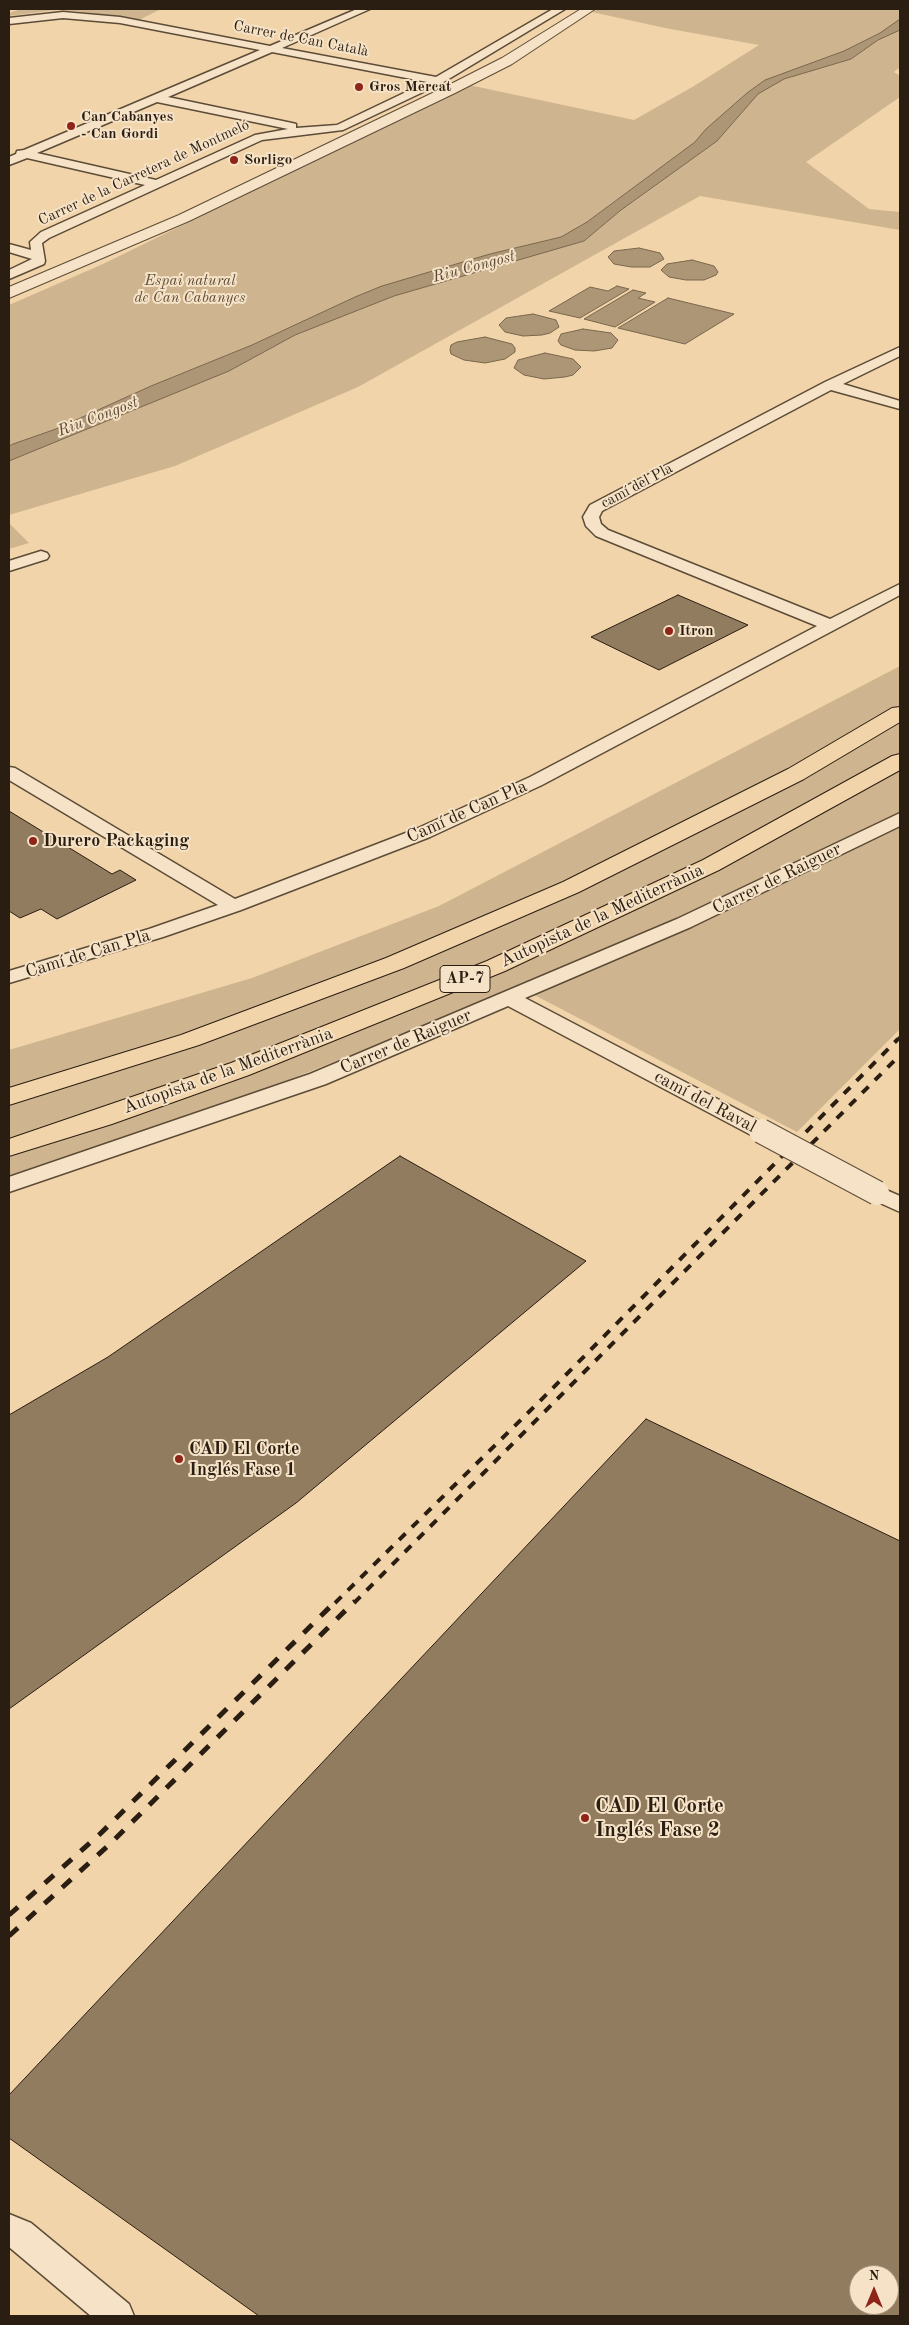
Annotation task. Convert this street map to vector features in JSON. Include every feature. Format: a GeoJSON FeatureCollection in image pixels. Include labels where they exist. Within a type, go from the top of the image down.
{"type":"FeatureCollection","features":[{"type":"Feature","properties":{"kind":"highway","name":"AP-7"},"geometry":{"type":"LineString","coordinates":[[9,1097],[190,1040],[394,963],[571,887],[796,774],[900,713]]}},
{"type":"Feature","properties":{"kind":"highway","name":"Autopista de la Mediterrània"},"geometry":{"type":"LineString","coordinates":[[9,1148],[102,1118],[240,1069],[496,966],[710,865],[900,761]]}},
{"type":"Feature","properties":{"kind":"street"},"geometry":{"type":"LineString","coordinates":[[9,161],[365,9]]}},
{"type":"Feature","properties":{"kind":"street","name":"Carrer de la Carretera de Montmeló"},"geometry":{"type":"LineString","coordinates":[[9,275],[39,261],[36,242],[45,235],[259,137],[287,132],[339,128],[438,81],[560,9]]}},
{"type":"Feature","properties":{"kind":"street"},"geometry":{"type":"LineString","coordinates":[[9,285],[210,198],[454,81],[513,50],[577,9]]}},
{"type":"Feature","properties":{"kind":"street"},"geometry":{"type":"LineString","coordinates":[[9,293],[202,210],[450,90],[507,61],[589,9]]}},
{"type":"Feature","properties":{"kind":"street","name":"Carrer de Can Català"},"geometry":{"type":"LineString","coordinates":[[9,21],[50,15],[90,16],[136,22],[438,81]]}},
{"type":"Feature","properties":{"kind":"street"},"geometry":{"type":"LineString","coordinates":[[156,98],[315,131]]}},
{"type":"Feature","properties":{"kind":"street"},"geometry":{"type":"LineString","coordinates":[[259,137],[268,132],[270,126],[266,121]]}},
{"type":"Feature","properties":{"kind":"street"},"geometry":{"type":"LineString","coordinates":[[9,151],[159,184]]}},
{"type":"Feature","properties":{"kind":"street"},"geometry":{"type":"LineString","coordinates":[[9,248],[38,255]]}},
{"type":"Feature","properties":{"kind":"street","name":"camí del Pla"},"geometry":{"type":"LineString","coordinates":[[831,626],[602,533],[594,526],[591,517],[595,508],[830,385],[900,351]]}},
{"type":"Feature","properties":{"kind":"street"},"geometry":{"type":"LineString","coordinates":[[830,385],[900,405]]}},
{"type":"Feature","properties":{"kind":"street"},"geometry":{"type":"LineString","coordinates":[[9,566],[41,556]]}},
{"type":"Feature","properties":{"kind":"street","name":"Camí de Can Pla"},"geometry":{"type":"LineString","coordinates":[[9,978],[156,933],[234,906],[376,853],[477,810],[900,590]]}},
{"type":"Feature","properties":{"kind":"street"},"geometry":{"type":"LineString","coordinates":[[9,772],[234,906]]}},
{"type":"Feature","properties":{"kind":"street","name":"Carrer de Raiguer"},"geometry":{"type":"LineString","coordinates":[[9,1185],[318,1079],[684,924],[900,818]]}},
{"type":"Feature","properties":{"kind":"street","name":"camí del Raval"},"geometry":{"type":"LineString","coordinates":[[508,998],[900,1206]]}},
{"type":"Feature","properties":{"kind":"street"},"geometry":{"type":"LineString","coordinates":[[9,2230],[19,2234],[117,2316]]}},
{"type":"Feature","properties":{"kind":"green space"},"geometry":{"type":"Polygon","coordinates":[[[21,9],[161,9],[139,20],[56,10],[9,16],[9,13],[21,9]]]}},
{"type":"Feature","properties":{"kind":"green space","name":"Espai natural de Can Cabanyes"},"geometry":{"type":"Polygon","coordinates":[[[598,9],[900,9],[900,19],[880,33],[844,51],[765,80],[706,129],[695,142],[587,222],[561,237],[490,254],[369,291],[252,345],[151,386],[56,429],[9,446],[9,305],[103,264],[469,85],[634,120],[694,86],[759,45],[665,28],[592,12],[598,9]]]}},
{"type":"Feature","properties":{"kind":"green space"},"geometry":{"type":"Polygon","coordinates":[[[900,30],[900,67],[894,72],[900,76],[900,97],[806,162],[869,209],[900,212],[900,230],[700,196],[358,387],[175,466],[9,515],[9,461],[229,371],[295,335],[394,296],[584,241],[621,210],[717,141],[758,94],[784,79],[851,59],[878,40],[900,30]]]}},
{"type":"Feature","properties":{"kind":"green space"},"geometry":{"type":"Polygon","coordinates":[[[9,523],[29,543],[9,549],[9,523]]]}},
{"type":"Feature","properties":{"kind":"green space"},"geometry":{"type":"Polygon","coordinates":[[[900,666],[900,1029],[797,1132],[519,987],[279,1084],[9,1177],[9,1050],[252,978],[439,906],[900,666]]]}},
{"type":"Feature","properties":{"kind":"water","name":"Riu Congost"},"geometry":{"type":"Polygon","coordinates":[[[900,19],[900,30],[878,40],[851,59],[784,79],[758,94],[717,141],[621,210],[584,241],[394,296],[295,335],[229,371],[9,461],[9,446],[13,444],[56,429],[151,386],[252,345],[382,286],[490,254],[561,237],[587,222],[695,142],[706,129],[765,80],[844,51],[880,33],[900,19]]]}},
{"type":"Feature","properties":{"kind":"water"},"geometry":{"type":"Polygon","coordinates":[[[639,248],[660,253],[664,259],[650,267],[631,267],[614,264],[608,257],[614,251],[639,248]]]}},
{"type":"Feature","properties":{"kind":"water"},"geometry":{"type":"Polygon","coordinates":[[[692,260],[714,266],[718,272],[716,275],[704,280],[686,280],[669,277],[661,270],[667,264],[692,260]]]}},
{"type":"Feature","properties":{"kind":"water"},"geometry":{"type":"Polygon","coordinates":[[[617,286],[629,289],[580,318],[549,311],[590,287],[608,291],[617,286]]]}},
{"type":"Feature","properties":{"kind":"water"},"geometry":{"type":"Polygon","coordinates":[[[633,290],[646,293],[638,298],[655,302],[615,327],[584,319],[633,290]]]}},
{"type":"Feature","properties":{"kind":"water"},"geometry":{"type":"Polygon","coordinates":[[[668,298],[734,314],[685,344],[618,328],[668,298]]]}},
{"type":"Feature","properties":{"kind":"water"},"geometry":{"type":"Polygon","coordinates":[[[533,314],[556,320],[559,327],[550,333],[542,335],[523,336],[505,332],[499,325],[506,318],[533,314]]]}},
{"type":"Feature","properties":{"kind":"water"},"geometry":{"type":"Polygon","coordinates":[[[583,329],[611,333],[618,340],[612,348],[594,351],[575,350],[561,345],[558,341],[561,334],[583,329]]]}},
{"type":"Feature","properties":{"kind":"water"},"geometry":{"type":"Polygon","coordinates":[[[485,337],[512,344],[515,352],[505,359],[485,363],[464,360],[451,354],[451,345],[457,342],[485,337]]]}},
{"type":"Feature","properties":{"kind":"water"},"geometry":{"type":"Polygon","coordinates":[[[545,353],[573,359],[581,367],[573,375],[544,379],[524,375],[514,368],[518,360],[545,353]]]}},
{"type":"Feature","properties":{"kind":"building","name":"Itron"},"geometry":{"type":"Polygon","coordinates":[[[678,595],[748,625],[659,670],[591,637],[678,595]]]}},
{"type":"Feature","properties":{"kind":"building","name":"Durero Packaging"},"geometry":{"type":"Polygon","coordinates":[[[9,811],[112,874],[120,870],[136,880],[57,919],[41,909],[20,918],[9,911],[9,811]]]}},
{"type":"Feature","properties":{"kind":"building","name":"CAD El Corte Inglés Fase 1"},"geometry":{"type":"Polygon","coordinates":[[[400,1156],[586,1261],[296,1503],[9,1709],[9,1415],[108,1357],[400,1156]]]}},
{"type":"Feature","properties":{"kind":"building","name":"CAD El Corte Inglés Fase 2"},"geometry":{"type":"Polygon","coordinates":[[[646,1419],[900,1541],[900,2316],[259,2316],[9,2138],[9,2095],[646,1419]]]}},
{"type":"Feature","properties":{"kind":"railway"},"geometry":{"type":"LineString","coordinates":[[335,1603],[540,1401],[898,1039]]}},
{"type":"Feature","properties":{"kind":"railway"},"geometry":{"type":"LineString","coordinates":[[354,1603],[900,1055]]}},
{"type":"Feature","properties":{"kind":"railway"},"geometry":{"type":"LineString","coordinates":[[9,1915],[100,1834],[336,1601]]}},
{"type":"Feature","properties":{"kind":"railway"},"geometry":{"type":"LineString","coordinates":[[9,1936],[111,1843],[355,1601]]}},
{"type":"Feature","properties":{"kind":"place","name":"Gros Mercat"},"geometry":{"type":"Point","coordinates":[359,87]}},
{"type":"Feature","properties":{"kind":"place","name":"Can Cabanyes - Can Gordi"},"geometry":{"type":"Point","coordinates":[71,126]}},
{"type":"Feature","properties":{"kind":"place","name":"Sorligo"},"geometry":{"type":"Point","coordinates":[234,160]}},
{"type":"Feature","properties":{"kind":"place","name":"Itron"},"geometry":{"type":"Point","coordinates":[669,631]}},
{"type":"Feature","properties":{"kind":"place","name":"Durero Packaging"},"geometry":{"type":"Point","coordinates":[33,841]}},
{"type":"Feature","properties":{"kind":"place","name":"CAD El Corte Inglés Fase 1"},"geometry":{"type":"Point","coordinates":[179,1459]}},
{"type":"Feature","properties":{"kind":"place","name":"CAD El Corte Inglés Fase 2"},"geometry":{"type":"Point","coordinates":[585,1818]}}]}
